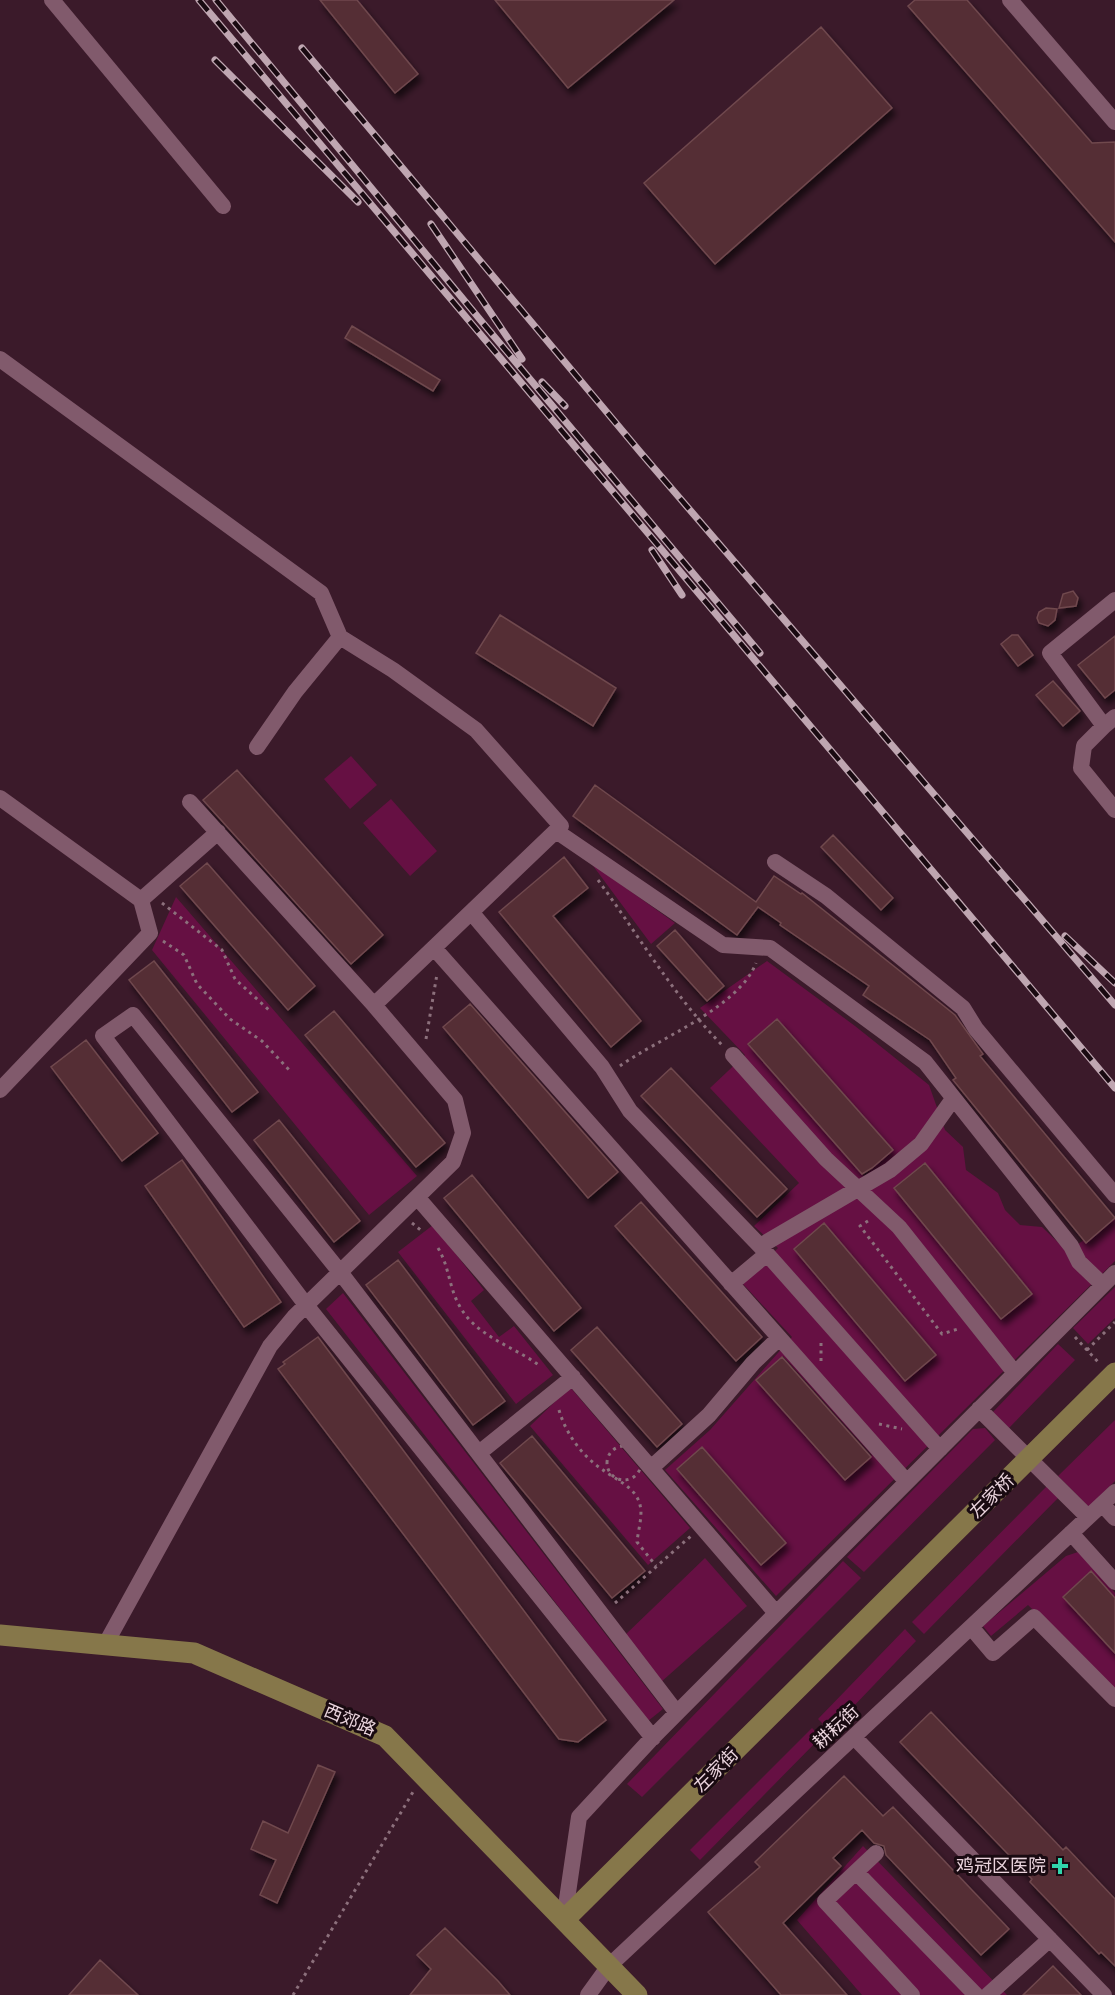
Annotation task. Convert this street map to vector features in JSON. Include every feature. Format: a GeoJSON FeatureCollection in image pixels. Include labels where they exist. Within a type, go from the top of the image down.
{"type":"FeatureCollection","features":[{"type":"Feature","properties":{"kind":"main road","name":"左家桥"},"geometry":{"type":"LineString","coordinates":[[868,1620],[1108,1369]]}},
{"type":"Feature","properties":{"kind":"main road","name":"左家街"},"geometry":{"type":"LineString","coordinates":[[564,1920],[868,1620]]}},
{"type":"Feature","properties":{"kind":"main road","name":"西郊路"},"geometry":{"type":"LineString","coordinates":[[0,1635],[194,1653],[385,1736],[638,1995]]}},
{"type":"Feature","properties":{"kind":"street"},"geometry":{"type":"LineString","coordinates":[[52,0],[223,206]]}},
{"type":"Feature","properties":{"kind":"street"},"geometry":{"type":"LineString","coordinates":[[1010,0],[1115,122]]}},
{"type":"Feature","properties":{"kind":"street"},"geometry":{"type":"LineString","coordinates":[[0,359],[321,593],[340,637],[393,670],[476,730],[561,826],[374,1005]]}},
{"type":"Feature","properties":{"kind":"street"},"geometry":{"type":"LineString","coordinates":[[1115,600],[1050,653],[1109,722],[1084,746],[1081,768],[1115,810]]}},
{"type":"Feature","properties":{"kind":"street"},"geometry":{"type":"LineString","coordinates":[[257,747],[295,692],[340,637]]}},
{"type":"Feature","properties":{"kind":"street"},"geometry":{"type":"LineString","coordinates":[[0,798],[144,897],[150,933],[0,1090]]}},
{"type":"Feature","properties":{"kind":"street"},"geometry":{"type":"LineString","coordinates":[[105,1645],[270,1347],[306,1305],[453,1162],[463,1133],[455,1100],[374,1005],[190,802]]}},
{"type":"Feature","properties":{"kind":"street"},"geometry":{"type":"LineString","coordinates":[[555,831],[723,945],[770,948],[925,1062],[1071,1246],[1079,1262],[1103,1285]]}},
{"type":"Feature","properties":{"kind":"street"},"geometry":{"type":"LineString","coordinates":[[144,897],[218,832]]}},
{"type":"Feature","properties":{"kind":"street"},"geometry":{"type":"LineString","coordinates":[[775,862],[826,896],[963,1008],[976,1029],[1115,1195]]}},
{"type":"Feature","properties":{"kind":"street"},"geometry":{"type":"LineString","coordinates":[[471,912],[607,1075],[630,1111],[764,1250],[940,1449]]}},
{"type":"Feature","properties":{"kind":"street"},"geometry":{"type":"LineString","coordinates":[[434,948],[907,1482]]}},
{"type":"Feature","properties":{"kind":"street"},"geometry":{"type":"LineString","coordinates":[[653,1738],[306,1305],[103,1036],[133,1015],[340,1272],[677,1713]]}},
{"type":"Feature","properties":{"kind":"street"},"geometry":{"type":"LineString","coordinates":[[733,1056],[826,1159],[899,1227],[1016,1373]]}},
{"type":"Feature","properties":{"kind":"street"},"geometry":{"type":"LineString","coordinates":[[731,1284],[764,1250],[890,1170],[921,1144],[953,1099]]}},
{"type":"Feature","properties":{"kind":"street"},"geometry":{"type":"LineString","coordinates":[[417,1197],[776,1613]]}},
{"type":"Feature","properties":{"kind":"street"},"geometry":{"type":"LineString","coordinates":[[564,1920],[579,1816],[677,1713],[1115,1273]]}},
{"type":"Feature","properties":{"kind":"street"},"geometry":{"type":"LineString","coordinates":[[651,1468],[709,1415],[753,1363],[779,1338]]}},
{"type":"Feature","properties":{"kind":"street"},"geometry":{"type":"LineString","coordinates":[[479,1453],[573,1377]]}},
{"type":"Feature","properties":{"kind":"street"},"geometry":{"type":"LineString","coordinates":[[979,1409],[1088,1517]]}},
{"type":"Feature","properties":{"kind":"street","name":"耕耘街"},"geometry":{"type":"LineString","coordinates":[[588,1995],[609,1966],[1115,1492]]}},
{"type":"Feature","properties":{"kind":"street"},"geometry":{"type":"LineString","coordinates":[[1102,1504],[1115,1518]]}},
{"type":"Feature","properties":{"kind":"street"},"geometry":{"type":"LineString","coordinates":[[1071,1533],[1115,1582]]}},
{"type":"Feature","properties":{"kind":"street"},"geometry":{"type":"LineString","coordinates":[[971,1627],[993,1653],[1034,1617],[1115,1699]]}},
{"type":"Feature","properties":{"kind":"street"},"geometry":{"type":"LineString","coordinates":[[854,1737],[1104,1995]]}},
{"type":"Feature","properties":{"kind":"street"},"geometry":{"type":"LineString","coordinates":[[876,1853],[825,1901],[912,1995]]}},
{"type":"Feature","properties":{"kind":"street"},"geometry":{"type":"LineString","coordinates":[[856,1872],[976,1995]]}},
{"type":"Feature","properties":{"kind":"street"},"geometry":{"type":"LineString","coordinates":[[988,1995],[1050,1939]]}},
{"type":"Feature","properties":{"kind":"path"},"geometry":{"type":"LineString","coordinates":[[144,897],[222,950],[235,979],[269,1010]]}},
{"type":"Feature","properties":{"kind":"path"},"geometry":{"type":"LineString","coordinates":[[150,933],[184,955],[197,984],[230,1018],[262,1041],[291,1072]]}},
{"type":"Feature","properties":{"kind":"path"},"geometry":{"type":"LineString","coordinates":[[607,1075],[638,1053],[699,1021],[733,993],[754,968],[762,948]]}},
{"type":"Feature","properties":{"kind":"path"},"geometry":{"type":"LineString","coordinates":[[881,1211],[860,1226],[942,1334],[976,1324]]}},
{"type":"Feature","properties":{"kind":"path"},"geometry":{"type":"LineString","coordinates":[[822,1316],[821,1361],[827,1370]]}},
{"type":"Feature","properties":{"kind":"path"},"geometry":{"type":"LineString","coordinates":[[1087,1350],[1115,1322]]}},
{"type":"Feature","properties":{"kind":"path"},"geometry":{"type":"LineString","coordinates":[[1063,1325],[1108,1369]]}},
{"type":"Feature","properties":{"kind":"path"},"geometry":{"type":"LineString","coordinates":[[872,1422],[897,1429],[922,1428]]}},
{"type":"Feature","properties":{"kind":"path"},"geometry":{"type":"LineString","coordinates":[[602,1615],[702,1527]]}},
{"type":"Feature","properties":{"kind":"path"},"geometry":{"type":"LineString","coordinates":[[293,1995],[423,1775]]}},
{"type":"Feature","properties":{"kind":"shaded area"},"geometry":{"type":"Polygon","coordinates":[[[351,756],[377,785],[350,809],[324,779],[351,756]]]}},
{"type":"Feature","properties":{"kind":"shaded area"},"geometry":{"type":"Polygon","coordinates":[[[391,799],[437,851],[410,876],[363,823],[391,799]]]}},
{"type":"Feature","properties":{"kind":"shaded area"},"geometry":{"type":"Polygon","coordinates":[[[591,863],[675,923],[651,944],[591,863]]]}},
{"type":"Feature","properties":{"kind":"shaded area"},"geometry":{"type":"Polygon","coordinates":[[[176,897],[417,1176],[369,1215],[152,950],[176,897]]]}},
{"type":"Feature","properties":{"kind":"shaded area"},"geometry":{"type":"Polygon","coordinates":[[[767,961],[855,1026],[929,1085],[945,1130],[963,1147],[966,1170],[998,1193],[1005,1210],[1020,1225],[1042,1227],[1068,1252],[1115,1216],[1115,1261],[776,1596],[665,1470],[710,1430],[792,1337],[743,1284],[778,1248],[754,1226],[799,1183],[710,1088],[745,1055],[700,1008],[767,961]],[[777,1019],[748,1045],[864,1176],[892,1150],[777,1019]],[[924,1163],[894,1188],[1001,1319],[1032,1293],[924,1163]],[[783,1356],[756,1380],[845,1479],[872,1455],[783,1356]],[[702,1447],[677,1470],[761,1565],[786,1543],[702,1447]]]}},
{"type":"Feature","properties":{"kind":"shaded area"},"geometry":{"type":"Polygon","coordinates":[[[433,1225],[484,1290],[471,1301],[499,1337],[514,1326],[553,1375],[516,1404],[398,1252],[433,1225]]]}},
{"type":"Feature","properties":{"kind":"shaded area"},"geometry":{"type":"Polygon","coordinates":[[[1115,1287],[1115,1318],[1088,1344],[1073,1328],[1115,1287]]]}},
{"type":"Feature","properties":{"kind":"shaded area"},"geometry":{"type":"Polygon","coordinates":[[[343,1293],[663,1709],[648,1721],[326,1309],[343,1293]]]}},
{"type":"Feature","properties":{"kind":"shaded area"},"geometry":{"type":"Polygon","coordinates":[[[1058,1344],[1075,1360],[1009,1428],[993,1412],[1058,1344]]]}},
{"type":"Feature","properties":{"kind":"shaded area"},"geometry":{"type":"Polygon","coordinates":[[[570,1387],[690,1528],[648,1565],[530,1426],[570,1387]]]}},
{"type":"Feature","properties":{"kind":"shaded area"},"geometry":{"type":"Polygon","coordinates":[[[1115,1420],[1115,1481],[1089,1507],[1058,1476],[1115,1420]]]}},
{"type":"Feature","properties":{"kind":"shaded area"},"geometry":{"type":"Polygon","coordinates":[[[985,1428],[995,1440],[864,1572],[847,1557],[973,1429],[985,1428]]]}},
{"type":"Feature","properties":{"kind":"shaded area"},"geometry":{"type":"Polygon","coordinates":[[[1048,1485],[1060,1496],[924,1634],[912,1622],[1048,1485]]]}},
{"type":"Feature","properties":{"kind":"shaded area"},"geometry":{"type":"Polygon","coordinates":[[[1078,1552],[1115,1593],[1115,1598],[1091,1572],[1063,1597],[1115,1653],[1115,1690],[1028,1605],[991,1636],[983,1626],[1066,1556],[1078,1552]]]}},
{"type":"Feature","properties":{"kind":"shaded area"},"geometry":{"type":"Polygon","coordinates":[[[705,1558],[747,1606],[661,1682],[624,1636],[705,1558]]]}},
{"type":"Feature","properties":{"kind":"shaded area"},"geometry":{"type":"Polygon","coordinates":[[[843,1561],[861,1578],[642,1797],[627,1784],[843,1561]]]}},
{"type":"Feature","properties":{"kind":"shaded area"},"geometry":{"type":"Polygon","coordinates":[[[905,1629],[916,1641],[830,1731],[818,1719],[905,1629]]]}},
{"type":"Feature","properties":{"kind":"shaded area"},"geometry":{"type":"Polygon","coordinates":[[[812,1728],[821,1737],[700,1860],[690,1850],[812,1728]]]}},
{"type":"Feature","properties":{"kind":"shaded area"},"geometry":{"type":"Polygon","coordinates":[[[863,1846],[1007,1995],[862,1995],[797,1920],[863,1846]]]}},
{"type":"Feature","properties":{"kind":"building"},"geometry":{"type":"Polygon","coordinates":[[[320,0],[357,0],[418,74],[395,93],[320,0]]]}},
{"type":"Feature","properties":{"kind":"building"},"geometry":{"type":"Polygon","coordinates":[[[495,0],[674,0],[568,88],[495,0]]]}},
{"type":"Feature","properties":{"kind":"building"},"geometry":{"type":"Polygon","coordinates":[[[915,0],[967,0],[1092,143],[1115,142],[1115,242],[908,6],[915,0]]]}},
{"type":"Feature","properties":{"kind":"building"},"geometry":{"type":"Polygon","coordinates":[[[821,27],[892,108],[715,264],[644,183],[821,27]]]}},
{"type":"Feature","properties":{"kind":"building"},"geometry":{"type":"Polygon","coordinates":[[[352,326],[440,380],[433,391],[345,338],[352,326]]]}},
{"type":"Feature","properties":{"kind":"building"},"geometry":{"type":"Polygon","coordinates":[[[1073,591],[1078,598],[1076,606],[1059,608],[1063,594],[1073,591]]]}},
{"type":"Feature","properties":{"kind":"building"},"geometry":{"type":"Polygon","coordinates":[[[1046,608],[1057,609],[1055,620],[1048,626],[1039,623],[1037,618],[1039,612],[1046,608]]]}},
{"type":"Feature","properties":{"kind":"building"},"geometry":{"type":"Polygon","coordinates":[[[500,615],[616,688],[593,726],[476,653],[500,615]]]}},
{"type":"Feature","properties":{"kind":"building"},"geometry":{"type":"Polygon","coordinates":[[[1012,635],[1018,635],[1033,655],[1018,666],[1001,644],[1012,635]]]}},
{"type":"Feature","properties":{"kind":"building"},"geometry":{"type":"Polygon","coordinates":[[[1115,636],[1115,690],[1105,698],[1078,665],[1115,636]]]}},
{"type":"Feature","properties":{"kind":"building"},"geometry":{"type":"Polygon","coordinates":[[[1053,681],[1080,711],[1063,726],[1036,695],[1053,681]]]}},
{"type":"Feature","properties":{"kind":"building"},"geometry":{"type":"Polygon","coordinates":[[[237,770],[383,935],[351,964],[203,800],[237,770]]]}},
{"type":"Feature","properties":{"kind":"building"},"geometry":{"type":"Polygon","coordinates":[[[595,785],[756,902],[774,876],[802,893],[955,1015],[983,1054],[980,1056],[1115,1218],[1086,1243],[953,1080],[956,1078],[930,1040],[863,995],[869,986],[780,925],[781,923],[758,907],[737,935],[573,816],[595,785]]]}},
{"type":"Feature","properties":{"kind":"building"},"geometry":{"type":"Polygon","coordinates":[[[833,835],[893,898],[881,910],[821,847],[833,835]]]}},
{"type":"Feature","properties":{"kind":"building"},"geometry":{"type":"Polygon","coordinates":[[[564,857],[588,888],[553,916],[641,1021],[611,1047],[499,912],[564,857]]]}},
{"type":"Feature","properties":{"kind":"building"},"geometry":{"type":"Polygon","coordinates":[[[207,863],[315,986],[288,1010],[180,886],[207,863]]]}},
{"type":"Feature","properties":{"kind":"building"},"geometry":{"type":"Polygon","coordinates":[[[675,930],[724,986],[707,1001],[657,946],[675,930]]]}},
{"type":"Feature","properties":{"kind":"building"},"geometry":{"type":"Polygon","coordinates":[[[154,961],[258,1092],[232,1112],[129,980],[154,961]]]}},
{"type":"Feature","properties":{"kind":"building"},"geometry":{"type":"Polygon","coordinates":[[[470,1004],[618,1172],[588,1198],[443,1027],[470,1004]]]}},
{"type":"Feature","properties":{"kind":"building"},"geometry":{"type":"Polygon","coordinates":[[[334,1011],[445,1143],[416,1167],[305,1035],[334,1011]]]}},
{"type":"Feature","properties":{"kind":"building"},"geometry":{"type":"Polygon","coordinates":[[[777,1019],[893,1150],[862,1174],[748,1044],[777,1019]]]}},
{"type":"Feature","properties":{"kind":"building"},"geometry":{"type":"Polygon","coordinates":[[[86,1040],[158,1133],[122,1161],[51,1067],[86,1040]]]}},
{"type":"Feature","properties":{"kind":"building"},"geometry":{"type":"Polygon","coordinates":[[[671,1068],[787,1189],[757,1217],[641,1096],[671,1068]]]}},
{"type":"Feature","properties":{"kind":"building"},"geometry":{"type":"Polygon","coordinates":[[[279,1120],[360,1221],[334,1242],[254,1140],[279,1120]]]}},
{"type":"Feature","properties":{"kind":"building"},"geometry":{"type":"Polygon","coordinates":[[[182,1160],[281,1302],[244,1327],[145,1186],[182,1160]]]}},
{"type":"Feature","properties":{"kind":"building"},"geometry":{"type":"Polygon","coordinates":[[[925,1163],[1032,1294],[1001,1319],[894,1188],[925,1163]]]}},
{"type":"Feature","properties":{"kind":"building"},"geometry":{"type":"Polygon","coordinates":[[[472,1175],[581,1308],[554,1331],[444,1198],[472,1175]]]}},
{"type":"Feature","properties":{"kind":"building"},"geometry":{"type":"Polygon","coordinates":[[[641,1202],[762,1337],[736,1361],[615,1226],[641,1202]]]}},
{"type":"Feature","properties":{"kind":"building"},"geometry":{"type":"Polygon","coordinates":[[[824,1223],[936,1355],[905,1381],[794,1249],[824,1223]]]}},
{"type":"Feature","properties":{"kind":"building"},"geometry":{"type":"Polygon","coordinates":[[[398,1260],[505,1401],[473,1425],[366,1285],[398,1260]]]}},
{"type":"Feature","properties":{"kind":"building"},"geometry":{"type":"Polygon","coordinates":[[[597,1327],[682,1424],[657,1447],[571,1350],[597,1327]]]}},
{"type":"Feature","properties":{"kind":"building"},"geometry":{"type":"Polygon","coordinates":[[[318,1337],[606,1720],[578,1742],[559,1739],[278,1369],[285,1364],[283,1362],[318,1337]]]}},
{"type":"Feature","properties":{"kind":"building"},"geometry":{"type":"Polygon","coordinates":[[[782,1357],[871,1457],[845,1480],[756,1380],[782,1357]]]}},
{"type":"Feature","properties":{"kind":"building"},"geometry":{"type":"Polygon","coordinates":[[[532,1436],[645,1571],[612,1598],[500,1463],[532,1436]]]}},
{"type":"Feature","properties":{"kind":"building"},"geometry":{"type":"Polygon","coordinates":[[[702,1447],[786,1543],[761,1565],[677,1469],[702,1447]]]}},
{"type":"Feature","properties":{"kind":"building"},"geometry":{"type":"Polygon","coordinates":[[[1091,1571],[1115,1598],[1115,1653],[1063,1597],[1091,1571]]]}},
{"type":"Feature","properties":{"kind":"building"},"geometry":{"type":"Polygon","coordinates":[[[931,1712],[1063,1850],[1066,1847],[1115,1899],[1115,1966],[1101,1952],[1099,1954],[1030,1882],[1032,1879],[900,1742],[931,1712]]]}},
{"type":"Feature","properties":{"kind":"building"},"geometry":{"type":"Polygon","coordinates":[[[318,1765],[335,1772],[277,1903],[260,1895],[276,1860],[251,1849],[263,1821],[288,1833],[318,1765]]]}},
{"type":"Feature","properties":{"kind":"building"},"geometry":{"type":"Polygon","coordinates":[[[844,1776],[883,1816],[893,1807],[1009,1929],[981,1955],[886,1855],[884,1846],[874,1843],[862,1830],[833,1858],[841,1866],[783,1923],[847,1995],[781,1995],[708,1912],[760,1867],[755,1862],[844,1776]]]}},
{"type":"Feature","properties":{"kind":"building"},"geometry":{"type":"Polygon","coordinates":[[[445,1928],[510,1995],[410,1995],[431,1969],[417,1955],[445,1928]]]}},
{"type":"Feature","properties":{"kind":"building"},"geometry":{"type":"Polygon","coordinates":[[[100,1960],[138,1995],[69,1995],[100,1960]]]}},
{"type":"Feature","properties":{"kind":"building"},"geometry":{"type":"Polygon","coordinates":[[[1053,1966],[1081,1995],[1023,1995],[1053,1966]]]}},
{"type":"Feature","properties":{"kind":"railway"},"geometry":{"type":"LineString","coordinates":[[199,0],[1115,1088]]}},
{"type":"Feature","properties":{"kind":"railway"},"geometry":{"type":"LineString","coordinates":[[216,0],[760,653]]}},
{"type":"Feature","properties":{"kind":"railway"},"geometry":{"type":"LineString","coordinates":[[302,48],[641,453],[1115,1005]]}},
{"type":"Feature","properties":{"kind":"railway"},"geometry":{"type":"LineString","coordinates":[[215,60],[358,202]]}},
{"type":"Feature","properties":{"kind":"railway"},"geometry":{"type":"LineString","coordinates":[[431,224],[522,359]]}},
{"type":"Feature","properties":{"kind":"railway"},"geometry":{"type":"LineString","coordinates":[[542,382],[565,406]]}},
{"type":"Feature","properties":{"kind":"railway"},"geometry":{"type":"LineString","coordinates":[[652,550],[682,595]]}},
{"type":"Feature","properties":{"kind":"railway"},"geometry":{"type":"LineString","coordinates":[[1065,936],[1115,983]]}},
{"type":"Feature","properties":{"kind":"place","name":"鸡冠区医院"},"geometry":{"type":"Point","coordinates":[1060,1866]}}]}
